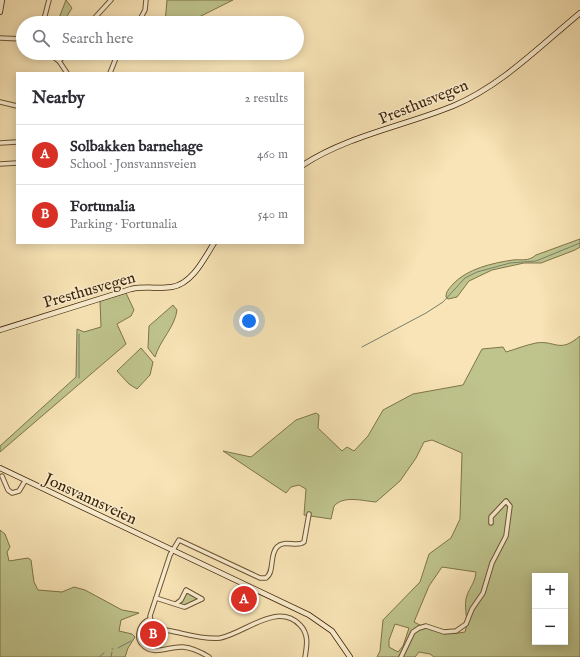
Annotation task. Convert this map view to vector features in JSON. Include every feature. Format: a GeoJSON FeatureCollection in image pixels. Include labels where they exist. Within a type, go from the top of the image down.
{"type":"FeatureCollection","features":[{"type":"Feature","properties":{"kind":"street"},"geometry":{"type":"LineString","coordinates":[[0,12],[2,0]]}},
{"type":"Feature","properties":{"kind":"street"},"geometry":{"type":"LineString","coordinates":[[45,16],[49,0]]}},
{"type":"Feature","properties":{"kind":"street"},"geometry":{"type":"LineString","coordinates":[[96,16],[111,0]]}},
{"type":"Feature","properties":{"kind":"street"},"geometry":{"type":"LineString","coordinates":[[142,16],[145,10],[146,0]]}},
{"type":"Feature","properties":{"kind":"street","name":"Presthusvegen"},"geometry":{"type":"LineString","coordinates":[[304,164],[333,149],[444,109],[474,96],[504,75],[580,13]]}},
{"type":"Feature","properties":{"kind":"street"},"geometry":{"type":"LineString","coordinates":[[0,38],[16,39]]}},
{"type":"Feature","properties":{"kind":"street"},"geometry":{"type":"LineString","coordinates":[[110,72],[115,60]]}},
{"type":"Feature","properties":{"kind":"street"},"geometry":{"type":"LineString","coordinates":[[59,61],[66,72]]}},
{"type":"Feature","properties":{"kind":"street"},"geometry":{"type":"LineString","coordinates":[[0,102],[16,106]]}},
{"type":"Feature","properties":{"kind":"street"},"geometry":{"type":"LineString","coordinates":[[0,143],[16,142]]}},
{"type":"Feature","properties":{"kind":"street"},"geometry":{"type":"LineString","coordinates":[[0,164],[16,163]]}},
{"type":"Feature","properties":{"kind":"street","name":"Presthusvegen"},"geometry":{"type":"LineString","coordinates":[[0,330],[131,289],[152,286],[172,287],[178,285],[195,272],[213,244]]}},
{"type":"Feature","properties":{"kind":"street","name":"Jonsvannsveien"},"geometry":{"type":"LineString","coordinates":[[0,468],[309,615],[332,631],[350,657]]}},
{"type":"Feature","properties":{"kind":"street"},"geometry":{"type":"LineString","coordinates":[[2,476],[6,488],[12,493],[19,491],[25,481]]}},
{"type":"Feature","properties":{"kind":"street"},"geometry":{"type":"LineString","coordinates":[[401,657],[414,632],[419,628],[426,626],[444,632],[456,631],[466,624],[472,609],[483,593],[492,563],[506,536],[510,506],[506,501],[491,517],[491,523]]}},
{"type":"Feature","properties":{"kind":"street"},"geometry":{"type":"LineString","coordinates":[[209,657],[201,652],[182,647],[159,652],[148,650],[141,644],[138,636],[141,626],[150,619],[172,551],[179,540],[260,578],[266,578],[269,574],[274,552],[278,546],[285,543],[300,544],[304,542],[310,514]]}},
{"type":"Feature","properties":{"kind":"street"},"geometry":{"type":"LineString","coordinates":[[156,598],[176,604],[187,606],[202,599],[186,590],[182,599],[176,604]]}},
{"type":"Feature","properties":{"kind":"street"},"geometry":{"type":"LineString","coordinates":[[150,619],[157,627],[162,629],[214,638],[228,636],[269,618],[287,618],[298,623],[305,633],[307,646],[305,657]]}},
{"type":"Feature","properties":{"kind":"green space"},"geometry":{"type":"Polygon","coordinates":[[[66,0],[72,8],[67,16],[60,16],[66,0]]]}},
{"type":"Feature","properties":{"kind":"green space"},"geometry":{"type":"Polygon","coordinates":[[[167,0],[233,0],[201,16],[166,16],[167,0]]]}},
{"type":"Feature","properties":{"kind":"green space"},"geometry":{"type":"Polygon","coordinates":[[[580,239],[580,247],[575,250],[541,263],[524,263],[492,270],[469,281],[457,297],[448,299],[446,297],[447,292],[453,284],[465,274],[497,263],[528,259],[580,239]]]}},
{"type":"Feature","properties":{"kind":"green space"},"geometry":{"type":"Polygon","coordinates":[[[126,293],[134,310],[131,316],[117,324],[126,344],[0,452],[0,446],[76,377],[77,329],[84,332],[101,327],[100,301],[126,293]]]}},
{"type":"Feature","properties":{"kind":"green space"},"geometry":{"type":"Polygon","coordinates":[[[173,305],[177,310],[176,316],[155,357],[148,348],[149,326],[173,305]]]}},
{"type":"Feature","properties":{"kind":"green space"},"geometry":{"type":"Polygon","coordinates":[[[580,336],[580,657],[434,657],[430,654],[419,652],[415,657],[377,657],[380,651],[383,620],[420,582],[429,554],[451,538],[460,519],[462,453],[432,440],[424,442],[416,458],[400,481],[376,502],[354,500],[343,501],[334,506],[331,519],[304,515],[306,489],[299,485],[291,487],[286,493],[223,451],[251,457],[296,420],[316,413],[319,415],[318,428],[342,451],[347,447],[354,451],[368,436],[383,410],[413,394],[463,385],[482,349],[503,347],[506,352],[536,343],[558,345],[567,344],[580,336]],[[442,567],[429,586],[414,622],[439,632],[465,632],[467,624],[466,599],[476,572],[442,567]],[[395,624],[389,640],[389,647],[398,652],[403,646],[409,628],[395,624]]]}},
{"type":"Feature","properties":{"kind":"green space"},"geometry":{"type":"Polygon","coordinates":[[[141,348],[153,362],[150,375],[137,389],[129,384],[117,371],[141,348]]]}},
{"type":"Feature","properties":{"kind":"green space"},"geometry":{"type":"Polygon","coordinates":[[[0,530],[5,534],[10,547],[7,552],[9,561],[28,558],[31,560],[34,582],[38,590],[62,592],[74,587],[85,590],[122,610],[139,613],[121,620],[119,631],[132,634],[135,637],[128,648],[125,657],[0,657],[0,530]]]}},
{"type":"Feature","properties":{"kind":"green space"},"geometry":{"type":"Polygon","coordinates":[[[188,592],[198,599],[187,605],[180,604],[188,592]]]}},
{"type":"Feature","properties":{"kind":"waterway"},"geometry":{"type":"LineString","coordinates":[[362,347],[426,313],[443,302],[465,278],[477,272],[510,263],[536,261],[580,243]]}},
{"type":"Feature","properties":{"kind":"waterway"},"geometry":{"type":"LineString","coordinates":[[79,334],[79,378]]}},
{"type":"Feature","properties":{"kind":"waterway"},"geometry":{"type":"LineString","coordinates":[[118,648],[131,641]]}},
{"type":"Feature","properties":{"kind":"waterway"},"geometry":{"type":"LineString","coordinates":[[111,657],[112,652]]}},
{"type":"Feature","properties":{"kind":"waterway"},"geometry":{"type":"LineString","coordinates":[[99,657],[104,653]]}},
{"type":"Feature","properties":{"kind":"place","name":"Solbakken barnehage"},"geometry":{"type":"Point","coordinates":[244,599]}},
{"type":"Feature","properties":{"kind":"place","name":"Fortunalia"},"geometry":{"type":"Point","coordinates":[153,634]}}]}
